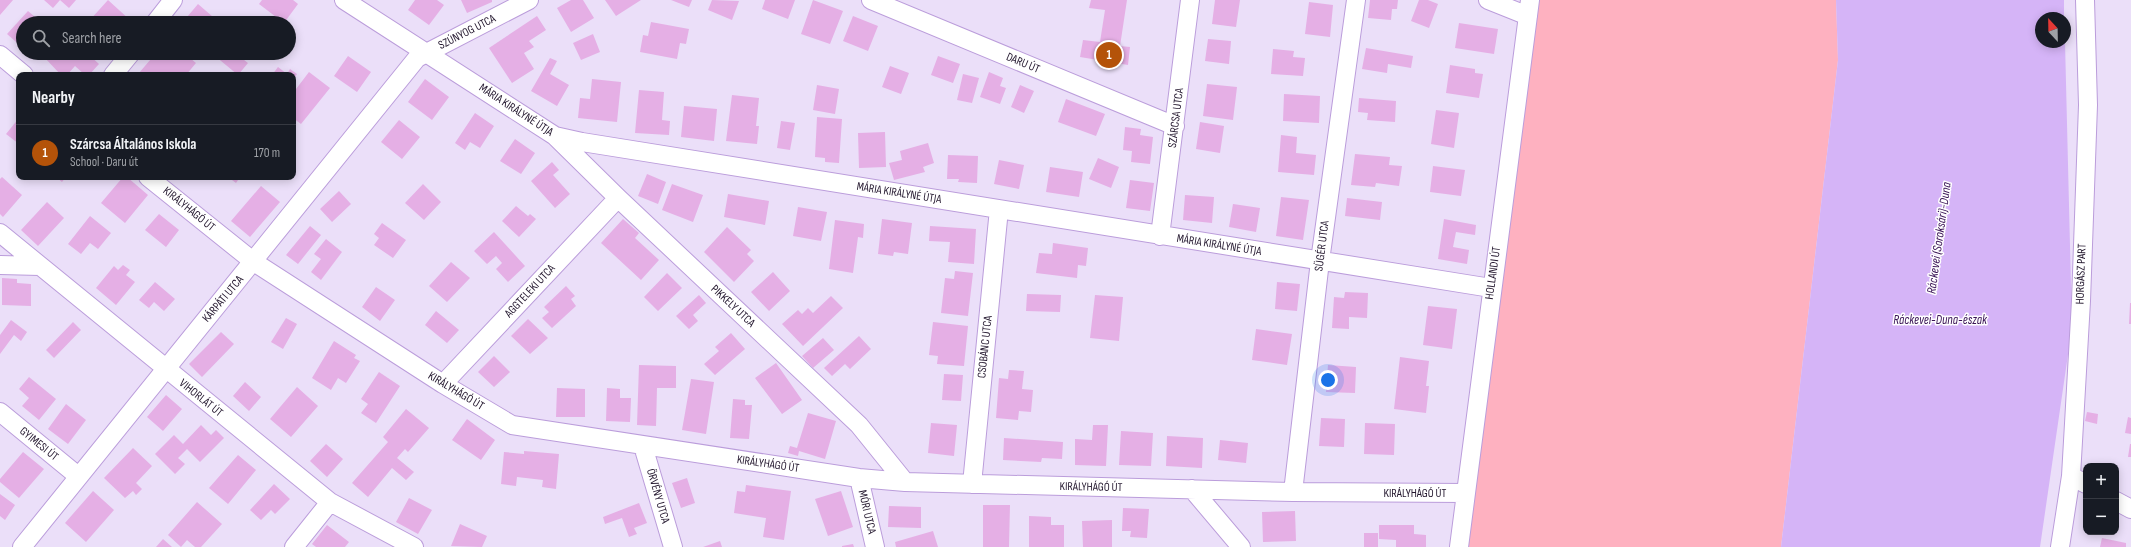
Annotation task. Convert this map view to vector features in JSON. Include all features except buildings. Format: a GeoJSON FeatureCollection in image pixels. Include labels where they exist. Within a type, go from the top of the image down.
{"type":"FeatureCollection","features":[{"type":"Feature","properties":{"kind":"street"},"geometry":{"type":"LineString","coordinates":[[160,16],[173,0]]}},
{"type":"Feature","properties":{"kind":"street","name":"MÁRIA KIRÁLYNÉ ÚTJA"},"geometry":{"type":"LineString","coordinates":[[344,0],[555,136],[582,142],[1160,236],[1491,288]]}},
{"type":"Feature","properties":{"kind":"street","name":"SZÚNYOG UTCA"},"geometry":{"type":"LineString","coordinates":[[426,52],[529,0]]}},
{"type":"Feature","properties":{"kind":"street","name":"DARU ÚT"},"geometry":{"type":"LineString","coordinates":[[871,0],[1175,126]]}},
{"type":"Feature","properties":{"kind":"street","name":"SZÁRCSA UTCA"},"geometry":{"type":"LineString","coordinates":[[1160,236],[1190,0]]}},
{"type":"Feature","properties":{"kind":"street","name":"SÜGÉR UTCA"},"geometry":{"type":"LineString","coordinates":[[1293,492],[1320,261],[1356,0]]}},
{"type":"Feature","properties":{"kind":"street"},"geometry":{"type":"LineString","coordinates":[[1488,0],[1529,8]]}},
{"type":"Feature","properties":{"kind":"street","name":"HORGÁSZ PART"},"geometry":{"type":"LineString","coordinates":[[2060,547],[2078,480],[2081,301],[2088,105],[2084,0]]}},
{"type":"Feature","properties":{"kind":"street","name":"HOLLANDI ÚT"},"geometry":{"type":"LineString","coordinates":[[1459,547],[1491,288],[1529,8]]}},
{"type":"Feature","properties":{"kind":"street","name":"KÁRPÁTI UTCA"},"geometry":{"type":"LineString","coordinates":[[22,547],[165,369],[254,262],[417,58],[426,52]]}},
{"type":"Feature","properties":{"kind":"street"},"geometry":{"type":"LineString","coordinates":[[0,55],[20,72]]}},
{"type":"Feature","properties":{"kind":"street"},"geometry":{"type":"LineString","coordinates":[[115,72],[125,60]]}},
{"type":"Feature","properties":{"kind":"street","name":"PIKKELY UTCA"},"geometry":{"type":"LineString","coordinates":[[555,136],[618,198],[859,425],[905,482]]}},
{"type":"Feature","properties":{"kind":"street","name":"KIRÁLYHÁGÓ ÚT"},"geometry":{"type":"LineString","coordinates":[[152,180],[254,262],[443,384],[512,425],[859,478],[905,482],[1293,492],[1466,493]]}},
{"type":"Feature","properties":{"kind":"street","name":"AGGTELEKI UTCA"},"geometry":{"type":"LineString","coordinates":[[443,384],[618,198]]}},
{"type":"Feature","properties":{"kind":"street","name":"CSOBÁNC UTCA"},"geometry":{"type":"LineString","coordinates":[[972,484],[999,209]]}},
{"type":"Feature","properties":{"kind":"street","name":"VIHORLÁT ÚT"},"geometry":{"type":"LineString","coordinates":[[0,233],[330,502],[414,547]]}},
{"type":"Feature","properties":{"kind":"street"},"geometry":{"type":"LineString","coordinates":[[0,265],[40,266]]}},
{"type":"Feature","properties":{"kind":"street","name":"GYIMESI ÚT"},"geometry":{"type":"LineString","coordinates":[[0,412],[78,476]]}},
{"type":"Feature","properties":{"kind":"street","name":"ÖRVÉNY UTCA"},"geometry":{"type":"LineString","coordinates":[[643,446],[673,547]]}},
{"type":"Feature","properties":{"kind":"street","name":"MÓRI UTCA"},"geometry":{"type":"LineString","coordinates":[[859,478],[875,547]]}},
{"type":"Feature","properties":{"kind":"street"},"geometry":{"type":"LineString","coordinates":[[1192,489],[1241,547]]}},
{"type":"Feature","properties":{"kind":"street"},"geometry":{"type":"LineString","coordinates":[[294,547],[330,502]]}},
{"type":"Feature","properties":{"kind":"street"},"geometry":{"type":"LineString","coordinates":[[2119,503],[2131,509]]}},
{"type":"Feature","properties":{"kind":"shaded area"},"geometry":{"type":"Polygon","coordinates":[[[1526,0],[1836,0],[1838,60],[1781,547],[1459,547],[1526,0]]]}},
{"type":"Feature","properties":{"kind":"water","name":"Ráckevei-Duna-észak"},"geometry":{"type":"Polygon","coordinates":[[[1836,0],[2064,0],[2064,12],[2035,12],[2035,48],[2065,48],[2072,327],[2040,547],[1781,547],[1838,60],[1836,0]]]}},
{"type":"Feature","properties":{"kind":"place","name":"Szárcsa Általános Iskola"},"geometry":{"type":"Point","coordinates":[1109,55]}},
{"type":"Feature","properties":{"kind":"water label","name":"Ráckevei (Soroksári)-Duna"},"geometry":{"type":"Point","coordinates":[1939,238]}}]}
